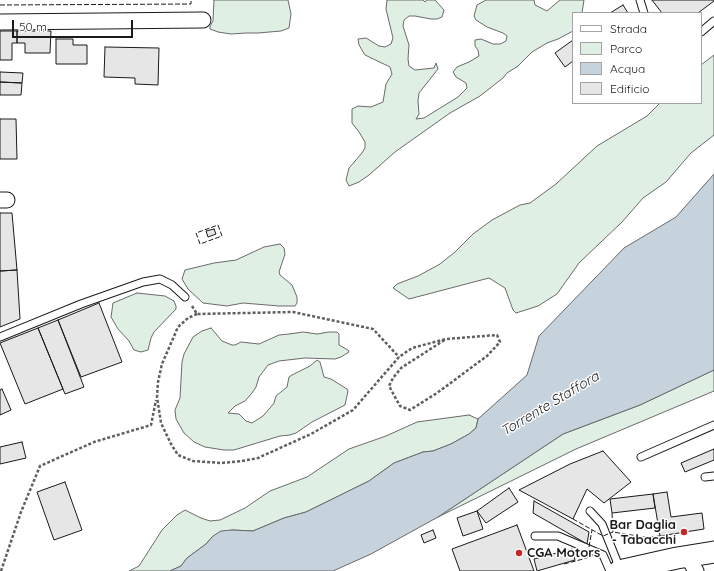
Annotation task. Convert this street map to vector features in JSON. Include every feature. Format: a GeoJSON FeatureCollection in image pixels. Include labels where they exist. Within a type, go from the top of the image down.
{"type":"FeatureCollection","features":[{"type":"Feature","properties":{"kind":"main road"},"geometry":{"type":"LineString","coordinates":[[617,571],[684,563],[714,552]]}},
{"type":"Feature","properties":{"kind":"street"},"geometry":{"type":"LineString","coordinates":[[0,22],[203,20]]}},
{"type":"Feature","properties":{"kind":"lane"},"geometry":{"type":"LineString","coordinates":[[640,0],[644,12]]}},
{"type":"Feature","properties":{"kind":"lane"},"geometry":{"type":"LineString","coordinates":[[702,31],[714,21]]}},
{"type":"Feature","properties":{"kind":"lane"},"geometry":{"type":"LineString","coordinates":[[0,337],[81,304],[143,282],[160,279],[172,285],[186,297]]}},
{"type":"Feature","properties":{"kind":"lane"},"geometry":{"type":"LineString","coordinates":[[641,457],[714,425]]}},
{"type":"Feature","properties":{"kind":"lane"},"geometry":{"type":"LineString","coordinates":[[705,477],[714,476]]}},
{"type":"Feature","properties":{"kind":"lane"},"geometry":{"type":"LineString","coordinates":[[590,511],[602,524],[617,571]]}},
{"type":"Feature","properties":{"kind":"lane"},"geometry":{"type":"LineString","coordinates":[[535,536],[558,536],[603,555],[617,571]]}},
{"type":"Feature","properties":{"kind":"path"},"geometry":{"type":"LineString","coordinates":[[186,297],[197,314]]}},
{"type":"Feature","properties":{"kind":"path"},"geometry":{"type":"LineString","coordinates":[[1,571],[40,466],[94,442],[151,425],[162,364],[178,327],[188,318],[197,314],[293,312],[348,322],[373,329],[398,357]]}},
{"type":"Feature","properties":{"kind":"path"},"geometry":{"type":"LineString","coordinates":[[157,397],[161,423],[178,455],[193,460],[221,463],[242,462],[258,458],[311,434],[353,410],[398,357],[412,348],[446,339],[497,335],[500,342],[487,356],[437,393],[410,410],[400,406],[389,386],[393,378],[401,368],[446,339]]}},
{"type":"Feature","properties":{"kind":"green space"},"geometry":{"type":"Polygon","coordinates":[[[214,0],[288,0],[291,14],[289,28],[281,31],[258,33],[231,34],[218,32],[210,29],[213,21],[214,0]]]}},
{"type":"Feature","properties":{"kind":"green space"},"geometry":{"type":"Polygon","coordinates":[[[387,0],[423,0],[425,2],[427,0],[435,0],[444,10],[442,17],[437,19],[409,16],[404,20],[403,26],[409,45],[409,66],[415,70],[434,68],[436,63],[438,69],[419,93],[419,114],[416,119],[424,118],[458,97],[467,88],[466,83],[456,77],[453,72],[457,67],[479,56],[478,50],[475,46],[475,40],[481,39],[493,44],[500,44],[506,41],[507,36],[503,33],[487,27],[476,20],[474,16],[477,5],[486,0],[534,0],[535,5],[547,11],[560,0],[584,0],[582,12],[572,12],[572,32],[532,52],[518,66],[507,73],[503,78],[480,96],[450,113],[395,152],[369,175],[359,182],[349,186],[346,180],[349,168],[365,148],[365,142],[352,123],[352,109],[358,106],[371,107],[383,102],[386,84],[392,74],[390,67],[365,55],[359,45],[358,39],[366,38],[379,46],[385,47],[391,44],[393,38],[386,9],[387,0]]]}},
{"type":"Feature","properties":{"kind":"green space"},"geometry":{"type":"Polygon","coordinates":[[[714,55],[714,135],[691,153],[666,182],[643,198],[622,222],[579,263],[557,294],[538,306],[516,313],[513,310],[505,288],[489,278],[409,299],[393,288],[397,284],[418,276],[440,264],[455,252],[473,234],[492,220],[520,205],[530,203],[556,184],[597,146],[647,116],[659,104],[702,104],[702,64],[714,55]]]}},
{"type":"Feature","properties":{"kind":"green space"},"geometry":{"type":"Polygon","coordinates":[[[280,244],[284,248],[285,254],[279,272],[280,275],[292,285],[297,297],[297,303],[295,306],[243,303],[227,306],[203,303],[188,289],[182,279],[185,270],[214,263],[236,260],[264,247],[280,244]]]}},
{"type":"Feature","properties":{"kind":"green space"},"geometry":{"type":"Polygon","coordinates":[[[137,293],[165,296],[174,301],[176,306],[176,309],[154,332],[148,350],[141,352],[134,350],[111,317],[113,303],[137,293]]]}},
{"type":"Feature","properties":{"kind":"green space"},"geometry":{"type":"Polygon","coordinates":[[[211,328],[222,341],[232,345],[241,342],[259,344],[279,335],[303,332],[317,334],[337,332],[339,334],[339,345],[349,352],[335,359],[305,358],[279,361],[268,365],[259,377],[256,387],[252,393],[245,401],[235,406],[228,413],[239,414],[246,421],[252,423],[263,416],[274,403],[276,396],[287,387],[289,377],[310,366],[317,360],[320,362],[324,377],[331,379],[347,389],[348,391],[345,405],[312,422],[296,433],[280,436],[234,450],[205,447],[194,442],[184,433],[176,419],[175,410],[180,398],[182,362],[184,354],[193,337],[202,331],[211,328]]]}},
{"type":"Feature","properties":{"kind":"green space"},"geometry":{"type":"Polygon","coordinates":[[[714,370],[714,391],[576,449],[438,517],[563,434],[640,405],[714,370]]]}},
{"type":"Feature","properties":{"kind":"green space"},"geometry":{"type":"Polygon","coordinates":[[[469,415],[478,419],[476,428],[469,434],[451,444],[433,451],[423,452],[394,463],[369,481],[306,512],[284,518],[253,531],[232,530],[213,536],[206,544],[187,558],[181,566],[170,571],[129,571],[139,566],[162,530],[177,515],[185,510],[210,521],[220,520],[245,508],[270,491],[307,477],[349,449],[386,436],[417,422],[469,415]]]}},
{"type":"Feature","properties":{"kind":"water","name":"Torrente Staffora"},"geometry":{"type":"Polygon","coordinates":[[[714,174],[714,370],[640,405],[563,434],[438,517],[371,554],[333,571],[170,571],[181,566],[187,558],[221,531],[253,531],[284,518],[306,512],[369,481],[394,463],[423,452],[433,451],[451,444],[469,434],[476,428],[478,419],[527,375],[539,336],[624,248],[676,217],[714,174]]]}},
{"type":"Feature","properties":{"kind":"building"},"geometry":{"type":"Polygon","coordinates":[[[652,0],[714,0],[699,12],[661,12],[652,0]]]}},
{"type":"Feature","properties":{"kind":"building"},"geometry":{"type":"Polygon","coordinates":[[[623,5],[627,12],[612,12],[623,5]]]}},
{"type":"Feature","properties":{"kind":"building"},"geometry":{"type":"Polygon","coordinates":[[[0,31],[17,31],[17,43],[12,43],[12,60],[0,60],[0,31]]]}},
{"type":"Feature","properties":{"kind":"building"},"geometry":{"type":"Polygon","coordinates":[[[17,31],[51,31],[50,53],[25,53],[25,43],[17,43],[17,31]]]}},
{"type":"Feature","properties":{"kind":"building"},"geometry":{"type":"Polygon","coordinates":[[[56,39],[73,39],[73,45],[87,45],[87,64],[56,64],[56,39]]]}},
{"type":"Feature","properties":{"kind":"building"},"geometry":{"type":"Polygon","coordinates":[[[572,41],[572,62],[565,67],[555,53],[572,41]]]}},
{"type":"Feature","properties":{"kind":"building"},"geometry":{"type":"Polygon","coordinates":[[[105,47],[159,48],[158,85],[135,84],[135,78],[104,77],[105,47]]]}},
{"type":"Feature","properties":{"kind":"building"},"geometry":{"type":"Polygon","coordinates":[[[0,72],[23,73],[22,83],[0,82],[0,72]]]}},
{"type":"Feature","properties":{"kind":"building"},"geometry":{"type":"Polygon","coordinates":[[[0,82],[22,83],[21,95],[0,95],[0,82]]]}},
{"type":"Feature","properties":{"kind":"building"},"geometry":{"type":"Polygon","coordinates":[[[0,119],[16,119],[17,159],[0,159],[0,119]]]}},
{"type":"Feature","properties":{"kind":"building"},"geometry":{"type":"Polygon","coordinates":[[[0,213],[12,213],[17,270],[0,271],[0,213]]]}},
{"type":"Feature","properties":{"kind":"building"},"geometry":{"type":"Polygon","coordinates":[[[214,229],[216,234],[208,237],[206,231],[214,229]]]}},
{"type":"Feature","properties":{"kind":"building"},"geometry":{"type":"Polygon","coordinates":[[[17,270],[20,319],[0,327],[0,271],[17,270]]]}},
{"type":"Feature","properties":{"kind":"building"},"geometry":{"type":"Polygon","coordinates":[[[99,303],[122,362],[81,377],[58,320],[99,303]]]}},
{"type":"Feature","properties":{"kind":"building"},"geometry":{"type":"Polygon","coordinates":[[[58,320],[84,387],[65,394],[38,328],[58,320]]]}},
{"type":"Feature","properties":{"kind":"building"},"geometry":{"type":"Polygon","coordinates":[[[38,328],[63,389],[25,404],[0,343],[38,328]]]}},
{"type":"Feature","properties":{"kind":"building"},"geometry":{"type":"Polygon","coordinates":[[[2,389],[11,410],[0,415],[0,390],[2,389]]]}},
{"type":"Feature","properties":{"kind":"building"},"geometry":{"type":"Polygon","coordinates":[[[22,442],[26,458],[0,464],[0,447],[22,442]]]}},
{"type":"Feature","properties":{"kind":"building"},"geometry":{"type":"Polygon","coordinates":[[[714,449],[714,460],[685,472],[681,463],[714,449]]]}},
{"type":"Feature","properties":{"kind":"building"},"geometry":{"type":"Polygon","coordinates":[[[603,451],[631,482],[604,503],[587,489],[573,519],[519,490],[570,464],[603,451]]]}},
{"type":"Feature","properties":{"kind":"building"},"geometry":{"type":"Polygon","coordinates":[[[65,482],[82,530],[54,540],[37,492],[65,482]]]}},
{"type":"Feature","properties":{"kind":"building"},"geometry":{"type":"Polygon","coordinates":[[[509,488],[518,502],[486,523],[477,511],[509,488]]]}},
{"type":"Feature","properties":{"kind":"building"},"geometry":{"type":"Polygon","coordinates":[[[667,492],[671,517],[702,513],[704,529],[660,536],[653,494],[667,492]]]}},
{"type":"Feature","properties":{"kind":"building"},"geometry":{"type":"Polygon","coordinates":[[[653,494],[655,508],[612,513],[610,499],[653,494]]]}},
{"type":"Feature","properties":{"kind":"building"},"geometry":{"type":"Polygon","coordinates":[[[534,501],[589,532],[587,544],[533,513],[534,501]]]}},
{"type":"Feature","properties":{"kind":"building"},"geometry":{"type":"Polygon","coordinates":[[[477,511],[483,529],[463,536],[457,518],[477,511]]]}},
{"type":"Feature","properties":{"kind":"building"},"geometry":{"type":"Polygon","coordinates":[[[517,525],[534,571],[460,571],[452,549],[517,525]]]}},
{"type":"Feature","properties":{"kind":"building"},"geometry":{"type":"Polygon","coordinates":[[[433,530],[436,538],[424,543],[421,535],[433,530]]]}},
{"type":"Feature","properties":{"kind":"building"},"geometry":{"type":"Polygon","coordinates":[[[572,549],[575,560],[537,571],[534,559],[572,549]]]}},
{"type":"Feature","properties":{"kind":"fence"},"geometry":{"type":"LineString","coordinates":[[0,5],[191,4],[191,0]]}},
{"type":"Feature","properties":{"kind":"fence"},"geometry":{"type":"LineString","coordinates":[[218,225],[222,236],[200,244],[196,233],[218,225]]}},
{"type":"Feature","properties":{"kind":"fence"},"geometry":{"type":"LineString","coordinates":[[612,513],[613,532],[644,537],[660,536]]}},
{"type":"Feature","properties":{"kind":"fence"},"geometry":{"type":"LineString","coordinates":[[573,519],[603,536],[613,532]]}},
{"type":"Feature","properties":{"kind":"fence"},"geometry":{"type":"LineString","coordinates":[[564,564],[587,558],[592,530]]}},
{"type":"Feature","properties":{"kind":"place","name":"Bar Daglia - Tabacchi"},"geometry":{"type":"Point","coordinates":[684,532]}},
{"type":"Feature","properties":{"kind":"place","name":"CGA Motors"},"geometry":{"type":"Point","coordinates":[519,553]}}]}
